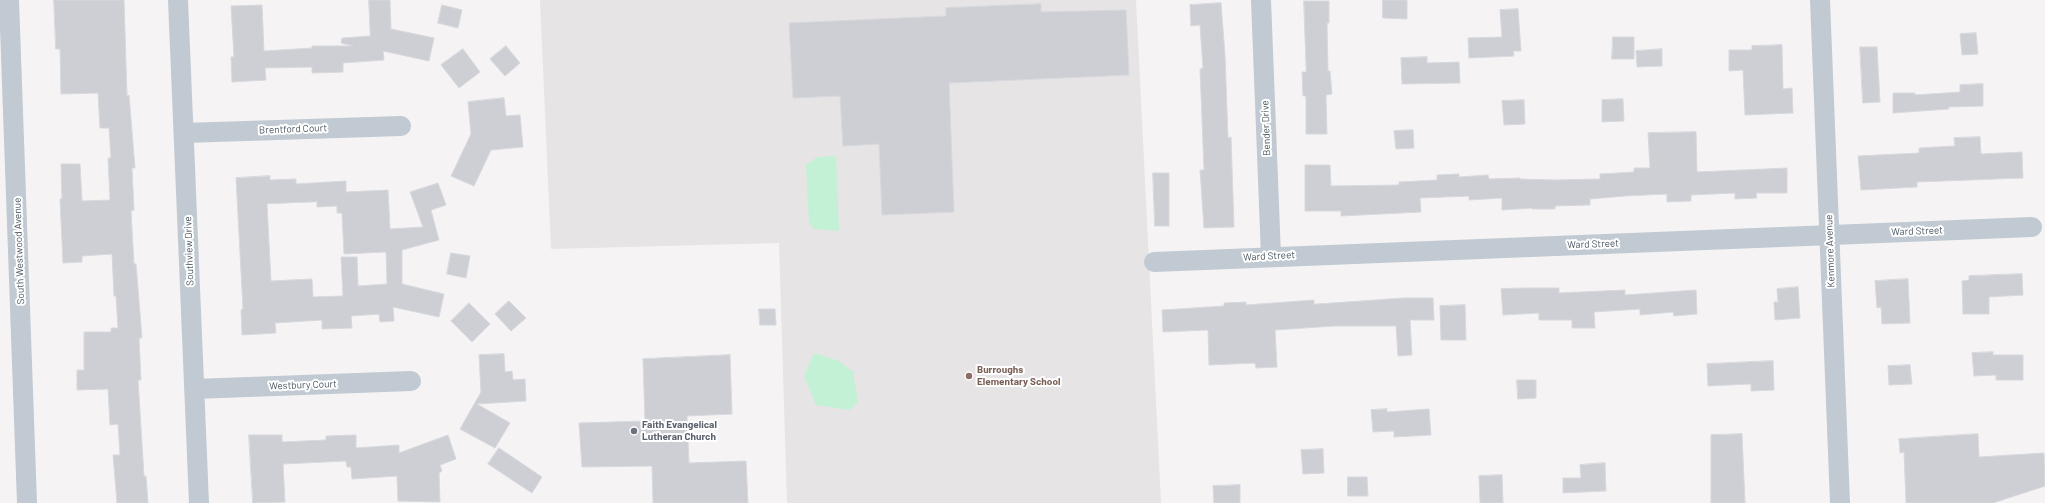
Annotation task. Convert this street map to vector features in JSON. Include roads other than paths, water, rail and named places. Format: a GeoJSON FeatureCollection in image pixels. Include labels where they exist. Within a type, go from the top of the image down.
{"type":"FeatureCollection","features":[{"type":"Feature","properties":{"kind":"street","name":"South Westwood Avenue"},"geometry":{"type":"LineString","coordinates":[[9,0],[27,503]]}},
{"type":"Feature","properties":{"kind":"street","name":"Southview Drive"},"geometry":{"type":"LineString","coordinates":[[178,0],[199,503]]}},
{"type":"Feature","properties":{"kind":"street","name":"Bender Drive"},"geometry":{"type":"LineString","coordinates":[[1261,0],[1271,256]]}},
{"type":"Feature","properties":{"kind":"street","name":"Kenmore Avenue"},"geometry":{"type":"LineString","coordinates":[[1820,0],[1840,503]]}},
{"type":"Feature","properties":{"kind":"street","name":"Brentford Court"},"geometry":{"type":"LineString","coordinates":[[184,133],[401,126]]}},
{"type":"Feature","properties":{"kind":"street","name":"Ward Street"},"geometry":{"type":"LineString","coordinates":[[1154,262],[1271,256],[2032,226]]}},
{"type":"Feature","properties":{"kind":"street","name":"Westbury Court"},"geometry":{"type":"LineString","coordinates":[[194,389],[411,381]]}},
{"type":"Feature","properties":{"kind":"place","name":"Burroughs Elementary School"},"geometry":{"type":"Point","coordinates":[969,376]}},
{"type":"Feature","properties":{"kind":"place","name":"Faith Evangelical Lutheran Church"},"geometry":{"type":"Point","coordinates":[634,431]}}]}
